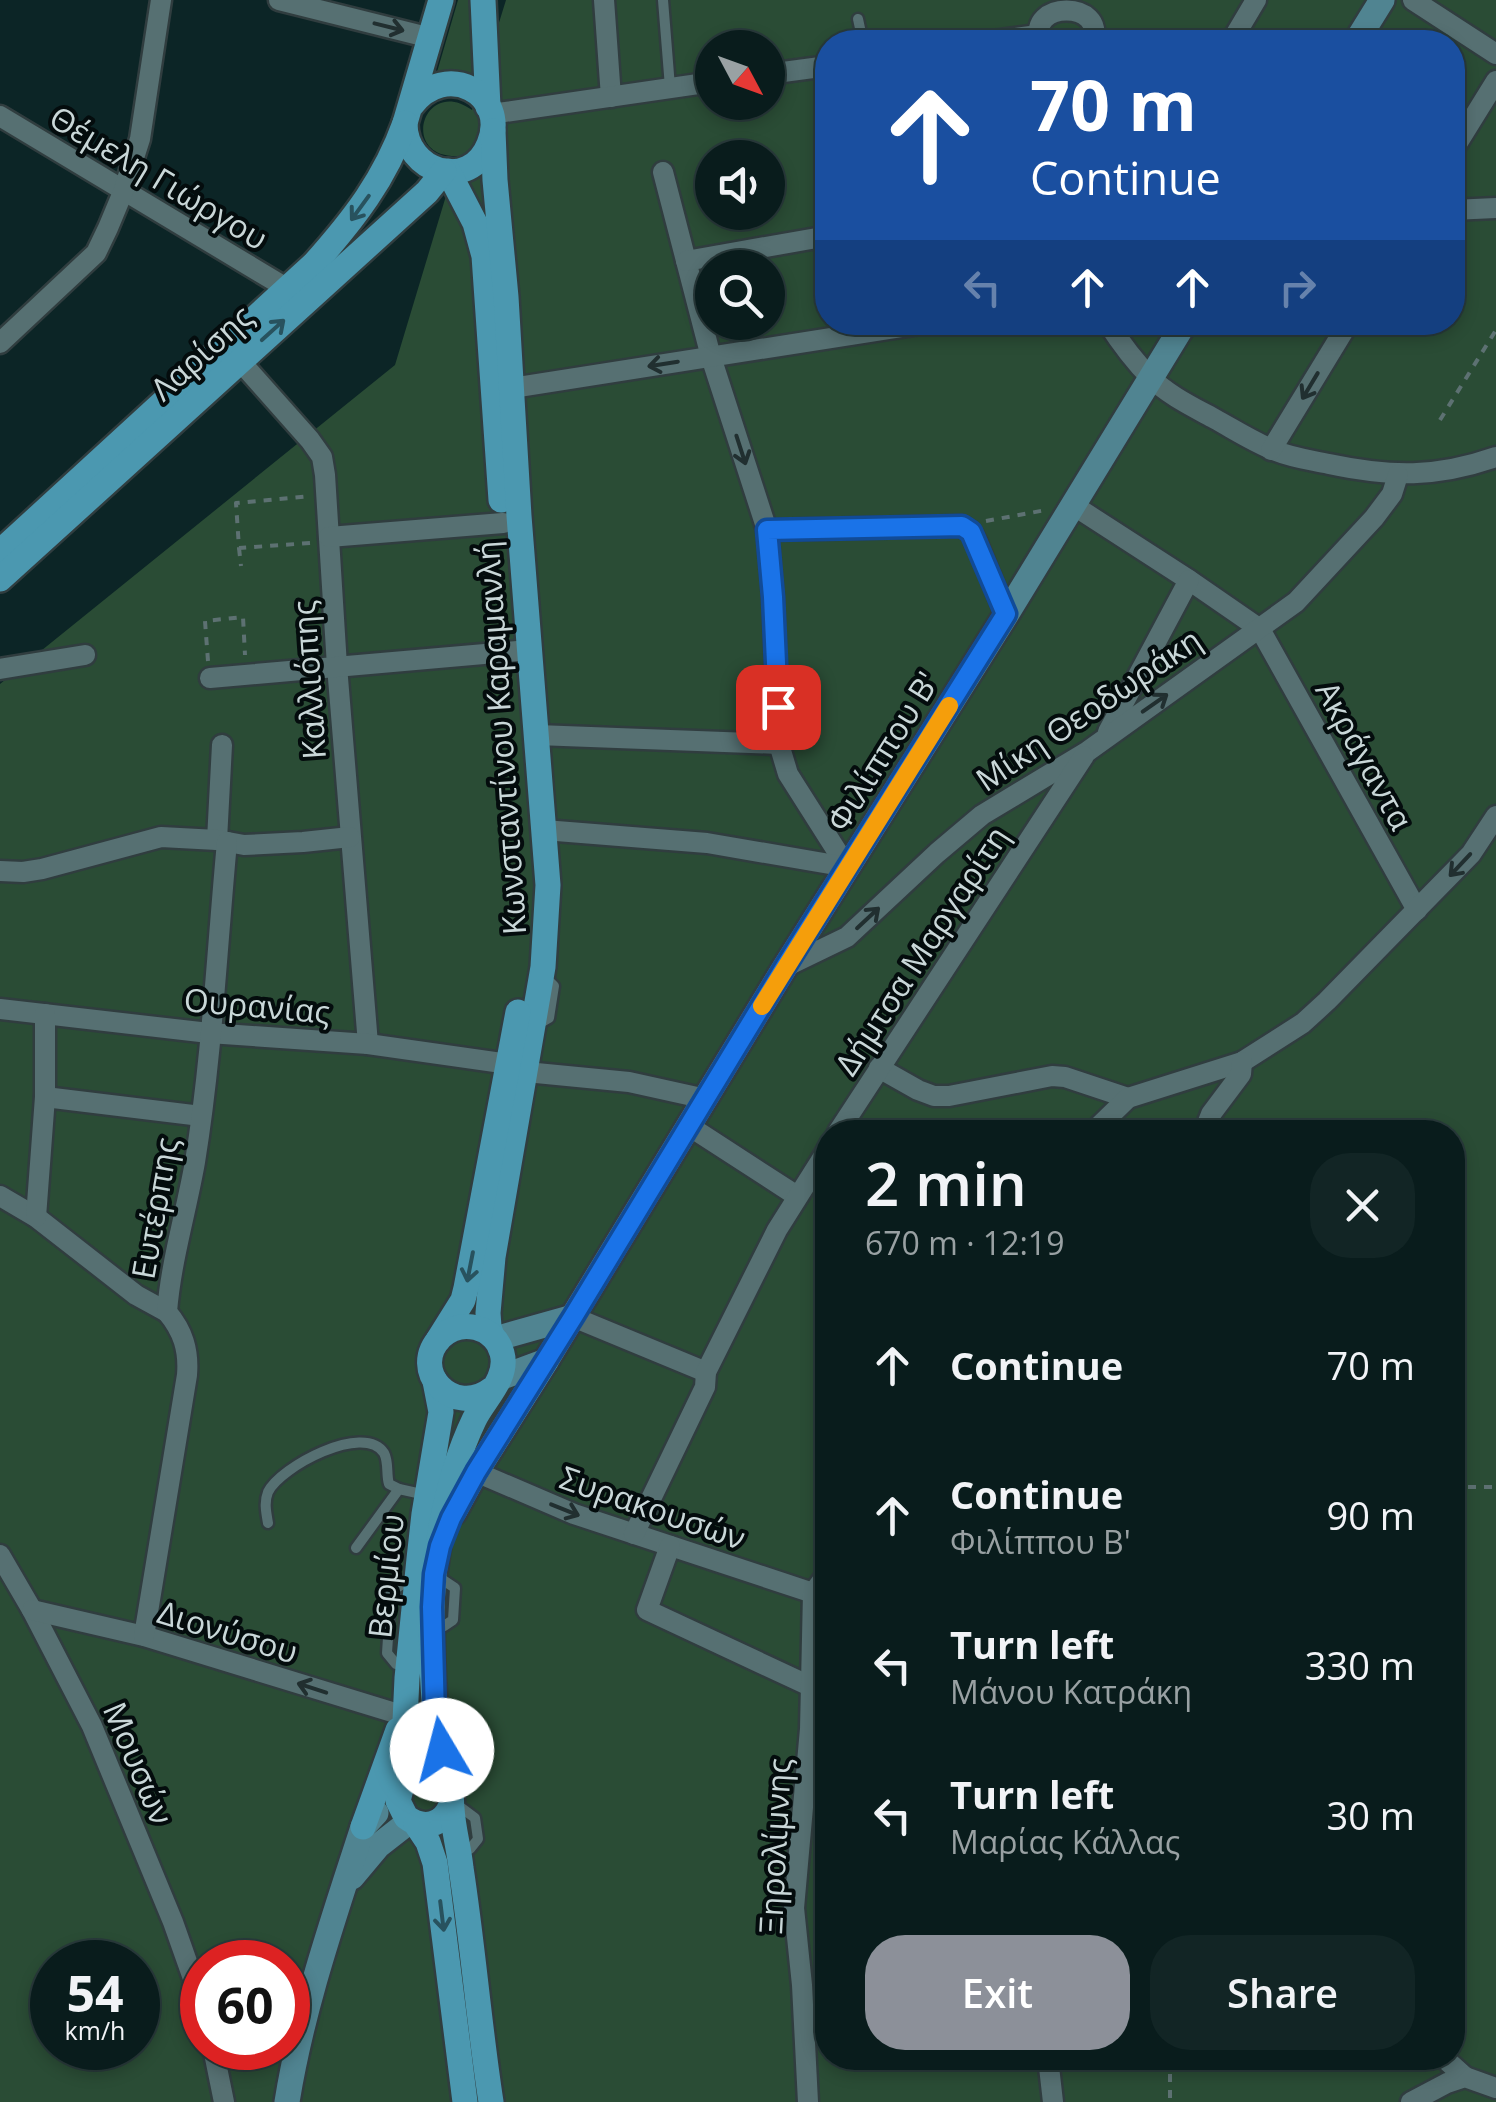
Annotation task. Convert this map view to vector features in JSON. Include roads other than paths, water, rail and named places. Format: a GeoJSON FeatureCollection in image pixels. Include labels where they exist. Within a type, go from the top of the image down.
{"type":"FeatureCollection","features":[{"type":"Feature","properties":{"kind":"main road","name":"Λαρίσης"},"geometry":{"type":"LineString","coordinates":[[297,295],[389,163],[442,0]]}},
{"type":"Feature","properties":{"kind":"main road","name":"Κωνσταντίνου Καραμανλή"},"geometry":{"type":"LineString","coordinates":[[438,1340],[463,1300],[546,949],[548,885],[537,735],[503,523],[502,386],[483,0]]}},
{"type":"Feature","properties":{"kind":"main road"},"geometry":{"type":"LineString","coordinates":[[1363,30],[1382,0]]}},
{"type":"Feature","properties":{"kind":"main road"},"geometry":{"type":"LineString","coordinates":[[444,83],[474,91],[491,117],[491,140],[482,157],[466,168],[446,171],[426,164],[412,151],[405,132],[408,114],[425,90],[444,83]]}},
{"type":"Feature","properties":{"kind":"main road","name":"Λαρίσης"},"geometry":{"type":"LineString","coordinates":[[4,557],[297,295],[405,212],[446,171]]}},
{"type":"Feature","properties":{"kind":"main road","name":"Κωνσταντίνου Καραμανλή"},"geometry":{"type":"LineString","coordinates":[[446,171],[475,223],[484,256],[502,386],[531,823],[533,912],[493,1257],[488,1314],[493,1338]]}},
{"type":"Feature","properties":{"kind":"main road"},"geometry":{"type":"LineString","coordinates":[[405,212],[432,206],[449,208],[462,212],[475,223]]}},
{"type":"Feature","properties":{"kind":"main road","name":"Φιλίππου Β'"},"geometry":{"type":"LineString","coordinates":[[546,1361],[1177,335]]}},
{"type":"Feature","properties":{"kind":"main road"},"geometry":{"type":"LineString","coordinates":[[493,1338],[573,1317]]}},
{"type":"Feature","properties":{"kind":"main road"},"geometry":{"type":"LineString","coordinates":[[496,1383],[503,1355],[493,1338],[478,1328],[462,1326],[438,1340],[431,1357],[433,1376],[444,1392],[456,1398],[475,1398],[496,1383],[546,1361]]}},
{"type":"Feature","properties":{"kind":"main road"},"geometry":{"type":"LineString","coordinates":[[434,1574],[451,1518],[546,1361]]}},
{"type":"Feature","properties":{"kind":"main road","name":"Βερμίου"},"geometry":{"type":"LineString","coordinates":[[400,1790],[409,1656],[427,1495],[441,1412],[433,1376]]}},
{"type":"Feature","properties":{"kind":"main road","name":"Βερμίου"},"geometry":{"type":"LineString","coordinates":[[491,2102],[462,1874],[435,1715],[433,1673],[434,1574],[440,1532],[457,1459],[478,1411],[496,1383]]}},
{"type":"Feature","properties":{"kind":"main road"},"geometry":{"type":"LineString","coordinates":[[287,2102],[308,2008],[362,1827],[405,1716]]}},
{"type":"Feature","properties":{"kind":"main road"},"geometry":{"type":"LineString","coordinates":[[346,1885],[378,1846],[413,1823],[424,1826],[438,1822],[448,1812],[450,1796],[438,1775],[412,1775],[362,1827]]}},
{"type":"Feature","properties":{"kind":"main road"},"geometry":{"type":"LineString","coordinates":[[400,1790],[402,1812],[428,1842],[435,1864],[465,2102]]}},
{"type":"Feature","properties":{"kind":"street"},"geometry":{"type":"LineString","coordinates":[[0,343],[96,253],[123,192],[140,139],[162,0]]}},
{"type":"Feature","properties":{"kind":"street"},"geometry":{"type":"LineString","coordinates":[[279,0],[430,38]]}},
{"type":"Feature","properties":{"kind":"street"},"geometry":{"type":"LineString","coordinates":[[604,0],[610,97]]}},
{"type":"Feature","properties":{"kind":"street"},"geometry":{"type":"LineString","coordinates":[[1238,30],[1256,0]]}},
{"type":"Feature","properties":{"kind":"street"},"geometry":{"type":"LineString","coordinates":[[1413,0],[1459,30]]}},
{"type":"Feature","properties":{"kind":"street"},"geometry":{"type":"LineString","coordinates":[[1038,6],[1077,2],[1092,18],[1095,30]]}},
{"type":"Feature","properties":{"kind":"street"},"geometry":{"type":"LineString","coordinates":[[1465,34],[1496,54]]}},
{"type":"Feature","properties":{"kind":"street"},"geometry":{"type":"LineString","coordinates":[[785,72],[815,68]]}},
{"type":"Feature","properties":{"kind":"street"},"geometry":{"type":"LineString","coordinates":[[1465,131],[1496,81]]}},
{"type":"Feature","properties":{"kind":"street"},"geometry":{"type":"LineString","coordinates":[[491,117],[695,84]]}},
{"type":"Feature","properties":{"kind":"street","name":"Θέμελη Γιώργου"},"geometry":{"type":"LineString","coordinates":[[0,116],[297,295]]}},
{"type":"Feature","properties":{"kind":"street"},"geometry":{"type":"LineString","coordinates":[[664,172],[711,357],[767,530],[779,744],[788,774],[847,867]]}},
{"type":"Feature","properties":{"kind":"street"},"geometry":{"type":"LineString","coordinates":[[1465,209],[1496,208]]}},
{"type":"Feature","properties":{"kind":"street"},"geometry":{"type":"LineString","coordinates":[[686,261],[815,238]]}},
{"type":"Feature","properties":{"kind":"street"},"geometry":{"type":"LineString","coordinates":[[502,386],[850,335]]}},
{"type":"Feature","properties":{"kind":"street"},"geometry":{"type":"LineString","coordinates":[[1117,335],[1151,379],[1176,398],[1272,450],[1324,463],[1398,474],[1467,467],[1496,457]]}},
{"type":"Feature","properties":{"kind":"street"},"geometry":{"type":"LineString","coordinates":[[1272,450],[1341,335]]}},
{"type":"Feature","properties":{"kind":"street","name":"Καλλιόπης"},"geometry":{"type":"LineString","coordinates":[[233,353],[322,457],[368,1044]]}},
{"type":"Feature","properties":{"kind":"street","name":"Μίκη Θεοδωράκη"},"geometry":{"type":"LineString","coordinates":[[785,967],[847,937],[982,815],[1096,744],[1296,602],[1374,518],[1392,494],[1398,474]]}},
{"type":"Feature","properties":{"kind":"street"},"geometry":{"type":"LineString","coordinates":[[1073,506],[1260,630]]}},
{"type":"Feature","properties":{"kind":"street"},"geometry":{"type":"LineString","coordinates":[[329,539],[503,523]]}},
{"type":"Feature","properties":{"kind":"street"},"geometry":{"type":"LineString","coordinates":[[767,530],[962,526],[971,532],[1006,614]]}},
{"type":"Feature","properties":{"kind":"street","name":"Δήμτσα Μαργαρίτη"},"geometry":{"type":"LineString","coordinates":[[846,1120],[1096,744],[1189,580]]}},
{"type":"Feature","properties":{"kind":"street","name":"Ακράγαντα"},"geometry":{"type":"LineString","coordinates":[[1260,630],[1417,910]]}},
{"type":"Feature","properties":{"kind":"street"},"geometry":{"type":"LineString","coordinates":[[210,678],[522,650]]}},
{"type":"Feature","properties":{"kind":"street"},"geometry":{"type":"LineString","coordinates":[[0,669],[86,655]]}},
{"type":"Feature","properties":{"kind":"street"},"geometry":{"type":"LineString","coordinates":[[537,735],[779,744]]}},
{"type":"Feature","properties":{"kind":"street","name":"Ευτέρπης"},"geometry":{"type":"LineString","coordinates":[[144,1636],[187,1375],[186,1349],[178,1325],[167,1312],[170,1277],[194,1164],[209,1033],[222,841],[222,745]]}},
{"type":"Feature","properties":{"kind":"street"},"geometry":{"type":"LineString","coordinates":[[1105,1120],[1128,1098],[1242,1062],[1303,1022],[1417,910],[1480,842],[1496,816]]}},
{"type":"Feature","properties":{"kind":"street"},"geometry":{"type":"LineString","coordinates":[[544,830],[707,843],[847,867]]}},
{"type":"Feature","properties":{"kind":"street"},"geometry":{"type":"LineString","coordinates":[[0,871],[42,868],[152,838],[269,844],[350,837]]}},
{"type":"Feature","properties":{"kind":"street","name":"Ουρανίας"},"geometry":{"type":"LineString","coordinates":[[0,1008],[209,1033],[368,1044],[629,1082],[706,1099]]}},
{"type":"Feature","properties":{"kind":"street"},"geometry":{"type":"LineString","coordinates":[[36,1216],[45,1014]]}},
{"type":"Feature","properties":{"kind":"street"},"geometry":{"type":"LineString","coordinates":[[1209,1120],[1241,1074],[1242,1062]]}},
{"type":"Feature","properties":{"kind":"street"},"geometry":{"type":"LineString","coordinates":[[879,1068],[934,1096],[1052,1076],[1128,1098]]}},
{"type":"Feature","properties":{"kind":"street"},"geometry":{"type":"LineString","coordinates":[[44,1098],[200,1116]]}},
{"type":"Feature","properties":{"kind":"street"},"geometry":{"type":"LineString","coordinates":[[689,1126],[797,1196]]}},
{"type":"Feature","properties":{"kind":"street"},"geometry":{"type":"LineString","coordinates":[[634,1534],[704,1388],[706,1372],[777,1230],[815,1169]]}},
{"type":"Feature","properties":{"kind":"street"},"geometry":{"type":"LineString","coordinates":[[0,1196],[36,1216],[136,1295],[167,1312]]}},
{"type":"Feature","properties":{"kind":"street"},"geometry":{"type":"LineString","coordinates":[[573,1317],[706,1372]]}},
{"type":"Feature","properties":{"kind":"street","name":"Συρακουσών"},"geometry":{"type":"LineString","coordinates":[[476,1472],[574,1514],[670,1546],[815,1580]]}},
{"type":"Feature","properties":{"kind":"street"},"geometry":{"type":"LineString","coordinates":[[670,1546],[647,1610],[815,1692]]}},
{"type":"Feature","properties":{"kind":"street","name":"Μουσών"},"geometry":{"type":"LineString","coordinates":[[0,1555],[92,1726],[180,1942]]}},
{"type":"Feature","properties":{"kind":"street","name":"Διονύσου"},"geometry":{"type":"LineString","coordinates":[[32,1610],[144,1636],[405,1716]]}},
{"type":"Feature","properties":{"kind":"street","name":"Ξηρολίμνης"},"geometry":{"type":"LineString","coordinates":[[808,2102],[794,1908],[815,1736]]}},
{"type":"Feature","properties":{"kind":"street"},"geometry":{"type":"LineString","coordinates":[[217,2070],[224,2102]]}},
{"type":"Feature","properties":{"kind":"street"},"geometry":{"type":"LineString","coordinates":[[1049,2070],[1053,2102]]}},
{"type":"Feature","properties":{"kind":"street"},"geometry":{"type":"LineString","coordinates":[[1458,2070],[1496,2088]]}},
{"type":"Feature","properties":{"kind":"street"},"geometry":{"type":"LineString","coordinates":[[1411,2102],[1465,2076]]}},
{"type":"Feature","properties":{"kind":"lane"},"geometry":{"type":"LineString","coordinates":[[664,0],[670,88]]}},
{"type":"Feature","properties":{"kind":"lane"},"geometry":{"type":"LineString","coordinates":[[858,19],[860,30]]}},
{"type":"Feature","properties":{"kind":"lane"},"geometry":{"type":"LineString","coordinates":[[542,1022],[548,1018],[554,986],[548,980]]}},
{"type":"Feature","properties":{"kind":"lane"},"geometry":{"type":"LineString","coordinates":[[268,1523],[266,1496],[275,1482],[317,1452],[334,1447],[358,1444],[377,1448],[384,1453],[389,1484],[427,1495]]}},
{"type":"Feature","properties":{"kind":"lane"},"geometry":{"type":"LineString","coordinates":[[356,1548],[399,1490]]}},
{"type":"Feature","properties":{"kind":"lane"},"geometry":{"type":"LineString","coordinates":[[434,1574],[454,1588],[452,1620],[444,1626]]}},
{"type":"Feature","properties":{"kind":"lane"},"geometry":{"type":"LineString","coordinates":[[396,1664],[386,1653],[391,1592],[404,1582]]}},
{"type":"Feature","properties":{"kind":"lane"},"geometry":{"type":"LineString","coordinates":[[450,1796],[475,1818],[478,1839],[470,1849]]}}]}
